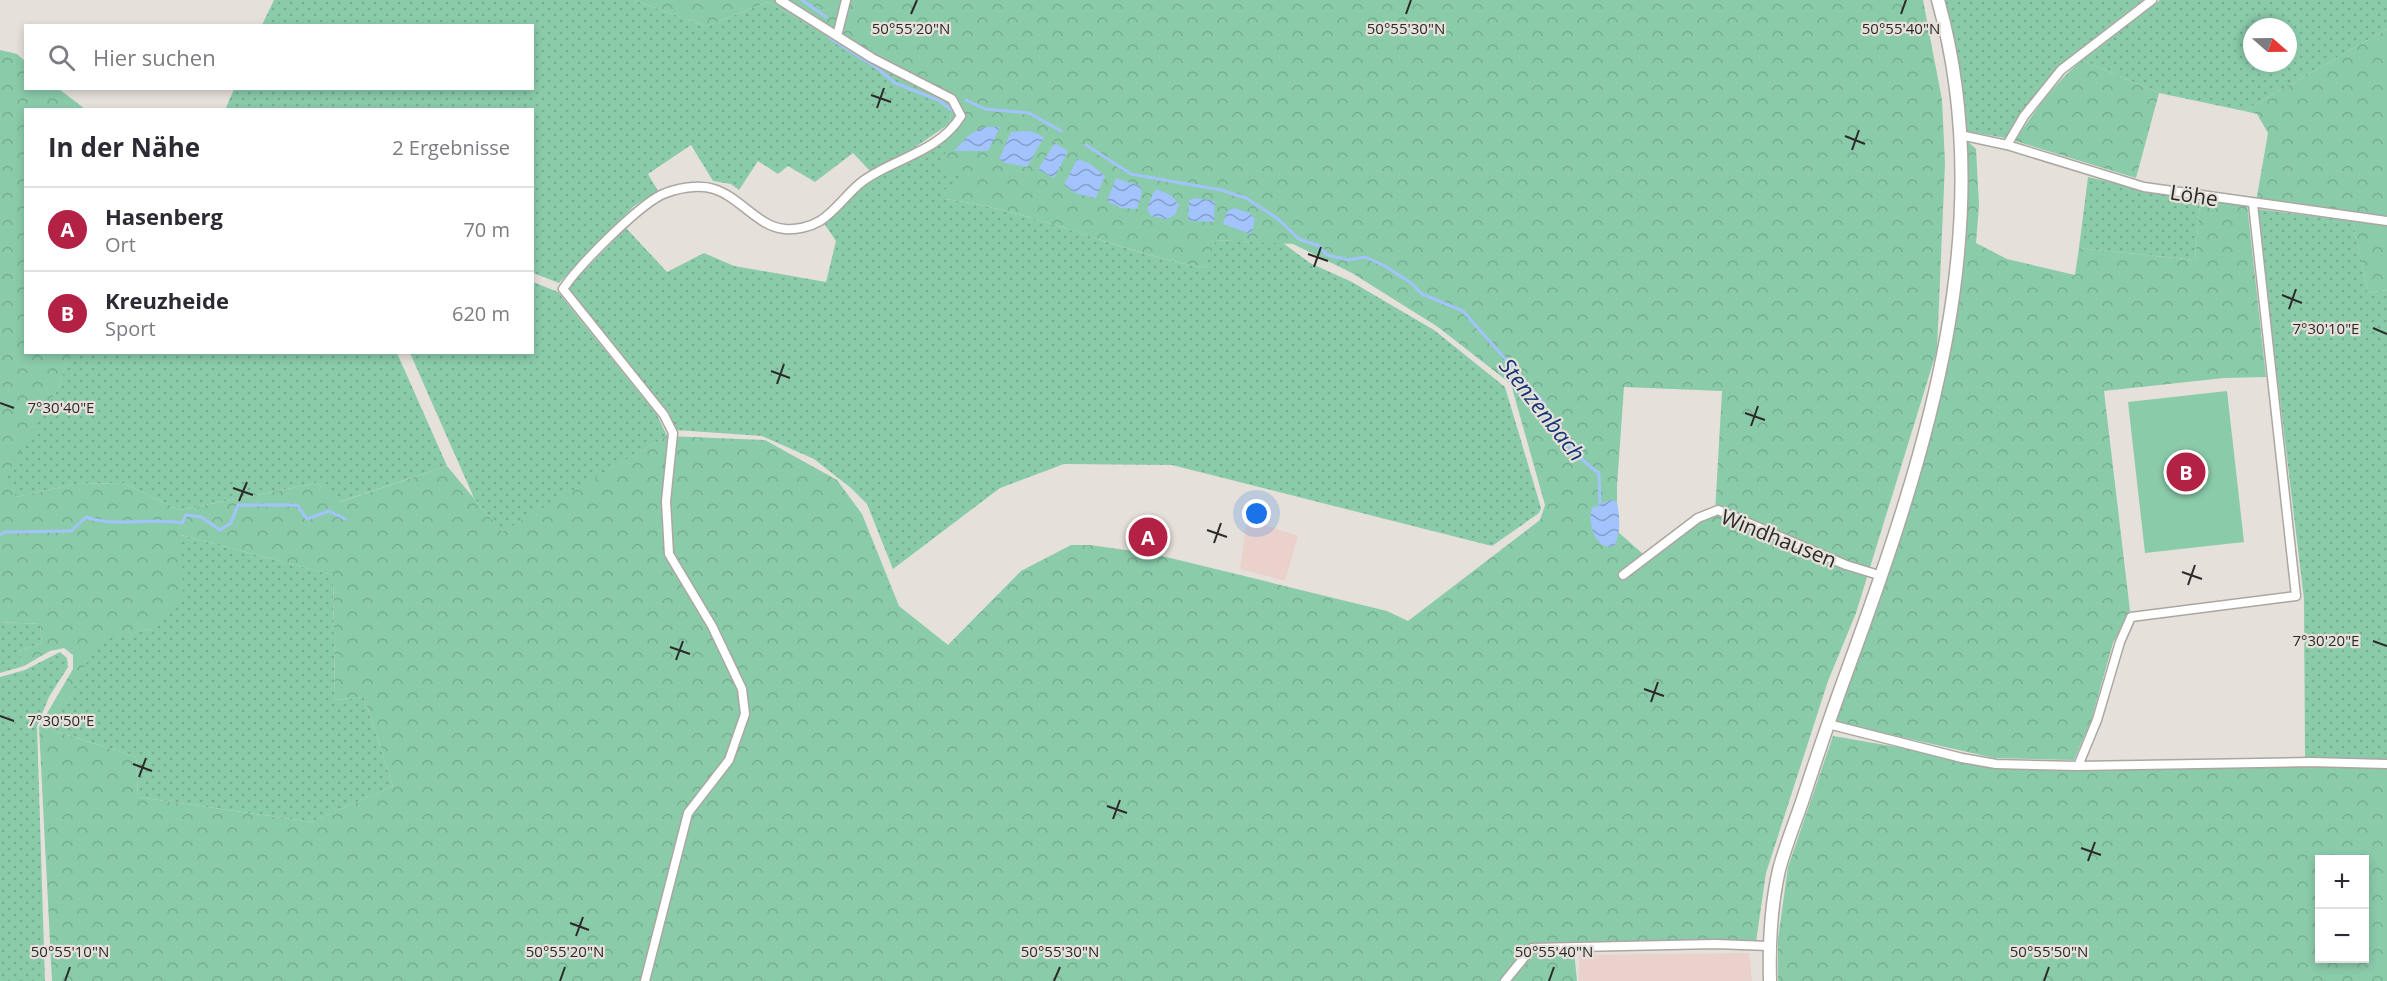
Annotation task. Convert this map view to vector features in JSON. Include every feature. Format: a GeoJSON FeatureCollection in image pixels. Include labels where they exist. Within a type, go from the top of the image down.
{"type":"FeatureCollection","features":[{"type":"Feature","properties":{"kind":"main road"},"geometry":{"type":"LineString","coordinates":[[1770,981],[1769,946],[1779,871],[1828,724],[1882,576],[1923,446],[1945,352],[1955,288],[1961,210],[1960,135],[1953,76],[1938,0]]}},
{"type":"Feature","properties":{"kind":"street"},"geometry":{"type":"LineString","coordinates":[[645,981],[687,813],[729,760],[745,714],[742,689],[711,626],[669,554],[666,501],[673,433],[664,414],[563,289],[631,218],[662,195],[696,186],[713,189],[731,196],[764,221],[783,229],[801,228],[820,220],[863,181],[941,138],[961,116],[952,99],[872,58],[780,0]]}},
{"type":"Feature","properties":{"kind":"street"},"geometry":{"type":"LineString","coordinates":[[837,36],[846,0]]}},
{"type":"Feature","properties":{"kind":"street"},"geometry":{"type":"LineString","coordinates":[[2007,145],[2024,116],[2061,70],[2152,0]]}},
{"type":"Feature","properties":{"kind":"street","name":"Löhe"},"geometry":{"type":"LineString","coordinates":[[1960,135],[2007,145],[2144,187],[2387,221]]}},
{"type":"Feature","properties":{"kind":"street"},"geometry":{"type":"LineString","coordinates":[[2078,765],[2097,720],[2120,642],[2131,617],[2296,596],[2253,204]]}},
{"type":"Feature","properties":{"kind":"street","name":"Windhausen"},"geometry":{"type":"LineString","coordinates":[[1623,575],[1698,518],[1718,510],[1846,565],[1882,576]]}},
{"type":"Feature","properties":{"kind":"street"},"geometry":{"type":"LineString","coordinates":[[1828,724],[1985,762],[2078,765],[2311,762],[2387,764]]}},
{"type":"Feature","properties":{"kind":"street"},"geometry":{"type":"LineString","coordinates":[[1505,981],[1532,948],[1715,944],[1769,946]]}},
{"type":"Feature","properties":{"kind":"shaded area"},"geometry":{"type":"Polygon","coordinates":[[[1247,519],[1298,536],[1285,581],[1240,569],[1247,519]]]}},
{"type":"Feature","properties":{"kind":"shaded area"},"geometry":{"type":"Polygon","coordinates":[[[1749,953],[1752,981],[1579,981],[1579,955],[1749,953]]]}},
{"type":"Feature","properties":{"kind":"green space"},"geometry":{"type":"Polygon","coordinates":[[[274,0],[634,0],[706,26],[768,2],[952,106],[949,124],[911,150],[870,171],[853,153],[815,182],[788,166],[778,174],[758,161],[739,190],[731,184],[713,181],[691,145],[648,174],[658,191],[634,206],[559,283],[534,273],[534,108],[226,108],[234,90],[534,90],[534,24],[262,24],[274,0]]]}},
{"type":"Feature","properties":{"kind":"green space"},"geometry":{"type":"Polygon","coordinates":[[[634,0],[1923,0],[1942,100],[1945,163],[1937,350],[1856,613],[1828,681],[1766,873],[1756,942],[1574,951],[1577,981],[52,981],[39,727],[73,669],[73,655],[64,648],[50,651],[24,666],[19,651],[42,643],[40,624],[0,622],[0,50],[17,54],[24,60],[24,90],[60,90],[84,108],[24,108],[24,354],[70,354],[59,386],[5,478],[16,497],[75,484],[123,483],[180,510],[317,483],[340,502],[447,466],[502,532],[667,436],[765,440],[837,480],[862,514],[899,606],[948,645],[1021,571],[1071,545],[1090,545],[1154,554],[1387,611],[1408,621],[1540,520],[1545,505],[1511,384],[1438,327],[1352,273],[1293,244],[1216,240],[1205,268],[1140,252],[1011,212],[945,199],[940,191],[966,181],[943,167],[952,106],[768,2],[706,26],[634,0]],[[1624,387],[1617,486],[1617,531],[1643,554],[1715,513],[1722,391],[1624,387]],[[181,535],[183,594],[151,629],[98,641],[52,730],[136,757],[138,797],[312,822],[393,786],[364,697],[335,700],[333,575],[181,535]]]}},
{"type":"Feature","properties":{"kind":"green space"},"geometry":{"type":"Polygon","coordinates":[[[1943,0],[2143,0],[2056,68],[2005,138],[1966,131],[1943,0]]]}},
{"type":"Feature","properties":{"kind":"green space"},"geometry":{"type":"Polygon","coordinates":[[[2160,0],[2387,0],[2387,29],[2244,111],[2159,93],[2082,60],[2160,0]]]}},
{"type":"Feature","properties":{"kind":"green space"},"geometry":{"type":"Polygon","coordinates":[[[2387,29],[2387,290],[2368,293],[2351,212],[2256,202],[2268,133],[2257,114],[2244,111],[2387,29]]]}},
{"type":"Feature","properties":{"kind":"green space"},"geometry":{"type":"Polygon","coordinates":[[[2082,60],[2159,93],[2136,178],[2015,141],[2045,98],[2082,60]]]}},
{"type":"Feature","properties":{"kind":"green space"},"geometry":{"type":"Polygon","coordinates":[[[947,137],[966,181],[945,199],[1011,212],[1139,252],[1205,268],[1215,240],[1283,243],[1310,263],[1352,282],[1434,330],[1505,387],[1541,508],[1539,513],[1492,546],[1172,465],[1064,464],[1000,488],[893,569],[867,504],[851,488],[814,459],[762,436],[676,430],[567,288],[626,228],[667,272],[704,253],[734,266],[826,282],[836,241],[823,222],[866,183],[947,137]]]}},
{"type":"Feature","properties":{"kind":"green space"},"geometry":{"type":"Polygon","coordinates":[[[1963,137],[1976,149],[1979,205],[1976,243],[2007,259],[2075,275],[2079,248],[2195,260],[2200,202],[2247,204],[2266,377],[2224,378],[2104,391],[2130,611],[2113,643],[2091,721],[2074,760],[1994,758],[1835,722],[1901,532],[1938,403],[1952,338],[1962,272],[1967,197],[1963,137]]]}},
{"type":"Feature","properties":{"kind":"green space"},"geometry":{"type":"Polygon","coordinates":[[[2088,177],[2200,202],[2195,260],[2079,248],[2088,177]]]}},
{"type":"Feature","properties":{"kind":"green space"},"geometry":{"type":"Polygon","coordinates":[[[2257,209],[2353,221],[2368,293],[2387,290],[2387,760],[2305,757],[2304,599],[2257,209]]]}},
{"type":"Feature","properties":{"kind":"green space"},"geometry":{"type":"Polygon","coordinates":[[[534,282],[558,292],[657,415],[667,436],[502,533],[474,498],[410,354],[534,354],[534,282]]]}},
{"type":"Feature","properties":{"kind":"green space"},"geometry":{"type":"Polygon","coordinates":[[[69,354],[397,354],[447,466],[339,502],[317,483],[180,510],[123,483],[75,484],[16,497],[4,478],[59,386],[69,354]]]}},
{"type":"Feature","properties":{"kind":"green space"},"geometry":{"type":"Polygon","coordinates":[[[2227,391],[2244,542],[2145,553],[2128,402],[2227,391]]]}},
{"type":"Feature","properties":{"kind":"green space"},"geometry":{"type":"Polygon","coordinates":[[[181,535],[333,575],[335,700],[364,697],[393,786],[312,822],[138,797],[136,757],[52,730],[98,640],[151,629],[181,535]]]}},
{"type":"Feature","properties":{"kind":"green space"},"geometry":{"type":"Polygon","coordinates":[[[0,622],[40,624],[42,643],[19,651],[24,666],[0,673],[0,622]]]}},
{"type":"Feature","properties":{"kind":"green space"},"geometry":{"type":"Polygon","coordinates":[[[60,652],[67,658],[68,667],[49,697],[37,726],[45,981],[0,981],[0,677],[25,670],[60,652]]]}},
{"type":"Feature","properties":{"kind":"green space"},"geometry":{"type":"Polygon","coordinates":[[[1833,736],[1996,764],[2387,766],[2387,981],[1778,981],[1778,939],[1788,867],[1833,736]]]}},
{"type":"Feature","properties":{"kind":"water"},"geometry":{"type":"Polygon","coordinates":[[[984,127],[1000,127],[988,151],[954,151],[969,135],[984,127]]]}},
{"type":"Feature","properties":{"kind":"water"},"geometry":{"type":"Polygon","coordinates":[[[1031,131],[1044,137],[1027,167],[1005,163],[999,159],[1011,132],[1031,131]]]}},
{"type":"Feature","properties":{"kind":"water"},"geometry":{"type":"Polygon","coordinates":[[[1055,143],[1068,151],[1054,178],[1038,169],[1055,143]]]}},
{"type":"Feature","properties":{"kind":"water"},"geometry":{"type":"Polygon","coordinates":[[[1077,159],[1089,163],[1105,176],[1096,198],[1077,194],[1064,185],[1077,159]]]}},
{"type":"Feature","properties":{"kind":"water"},"geometry":{"type":"Polygon","coordinates":[[[1116,178],[1140,186],[1142,193],[1137,209],[1121,208],[1107,201],[1116,178]]]}},
{"type":"Feature","properties":{"kind":"water"},"geometry":{"type":"Polygon","coordinates":[[[1157,189],[1172,196],[1179,205],[1175,215],[1166,219],[1151,216],[1147,209],[1157,189]]]}},
{"type":"Feature","properties":{"kind":"water"},"geometry":{"type":"Polygon","coordinates":[[[1196,198],[1215,201],[1214,222],[1190,221],[1188,218],[1189,200],[1196,198]]]}},
{"type":"Feature","properties":{"kind":"water"},"geometry":{"type":"Polygon","coordinates":[[[1234,208],[1250,213],[1255,220],[1251,234],[1223,224],[1227,211],[1234,208]]]}},
{"type":"Feature","properties":{"kind":"water"},"geometry":{"type":"Polygon","coordinates":[[[1610,500],[1617,502],[1619,525],[1614,546],[1607,547],[1597,540],[1594,534],[1591,514],[1592,508],[1610,500]]]}},
{"type":"Feature","properties":{"kind":"waterway","name":"Stenzenbach"},"geometry":{"type":"LineString","coordinates":[[802,0],[826,17]]}},
{"type":"Feature","properties":{"kind":"waterway","name":"Stenzenbach"},"geometry":{"type":"LineString","coordinates":[[830,38],[877,68],[895,83],[938,100],[953,111]]}},
{"type":"Feature","properties":{"kind":"waterway","name":"Stenzenbach"},"geometry":{"type":"LineString","coordinates":[[966,100],[985,109],[1029,113],[1061,131]]}},
{"type":"Feature","properties":{"kind":"waterway","name":"Stenzenbach"},"geometry":{"type":"LineString","coordinates":[[1086,145],[1131,174],[1221,190],[1246,198],[1278,219],[1299,239],[1319,246],[1327,255],[1349,260],[1365,257],[1385,266],[1411,283],[1422,294],[1463,311],[1544,403],[1547,420],[1558,435],[1599,473],[1600,503]]}},
{"type":"Feature","properties":{"kind":"waterway"},"geometry":{"type":"LineString","coordinates":[[0,535],[5,532],[71,531],[86,517],[109,522],[170,521],[182,523],[186,515],[201,517],[220,530],[231,523],[238,505],[297,505],[307,519],[329,511],[345,519]]}},
{"type":"Feature","properties":{"kind":"place","name":"Kreuzheide"},"geometry":{"type":"Point","coordinates":[2186,472]}},
{"type":"Feature","properties":{"kind":"place","name":"Hasenberg"},"geometry":{"type":"Point","coordinates":[1148,537]}}]}
